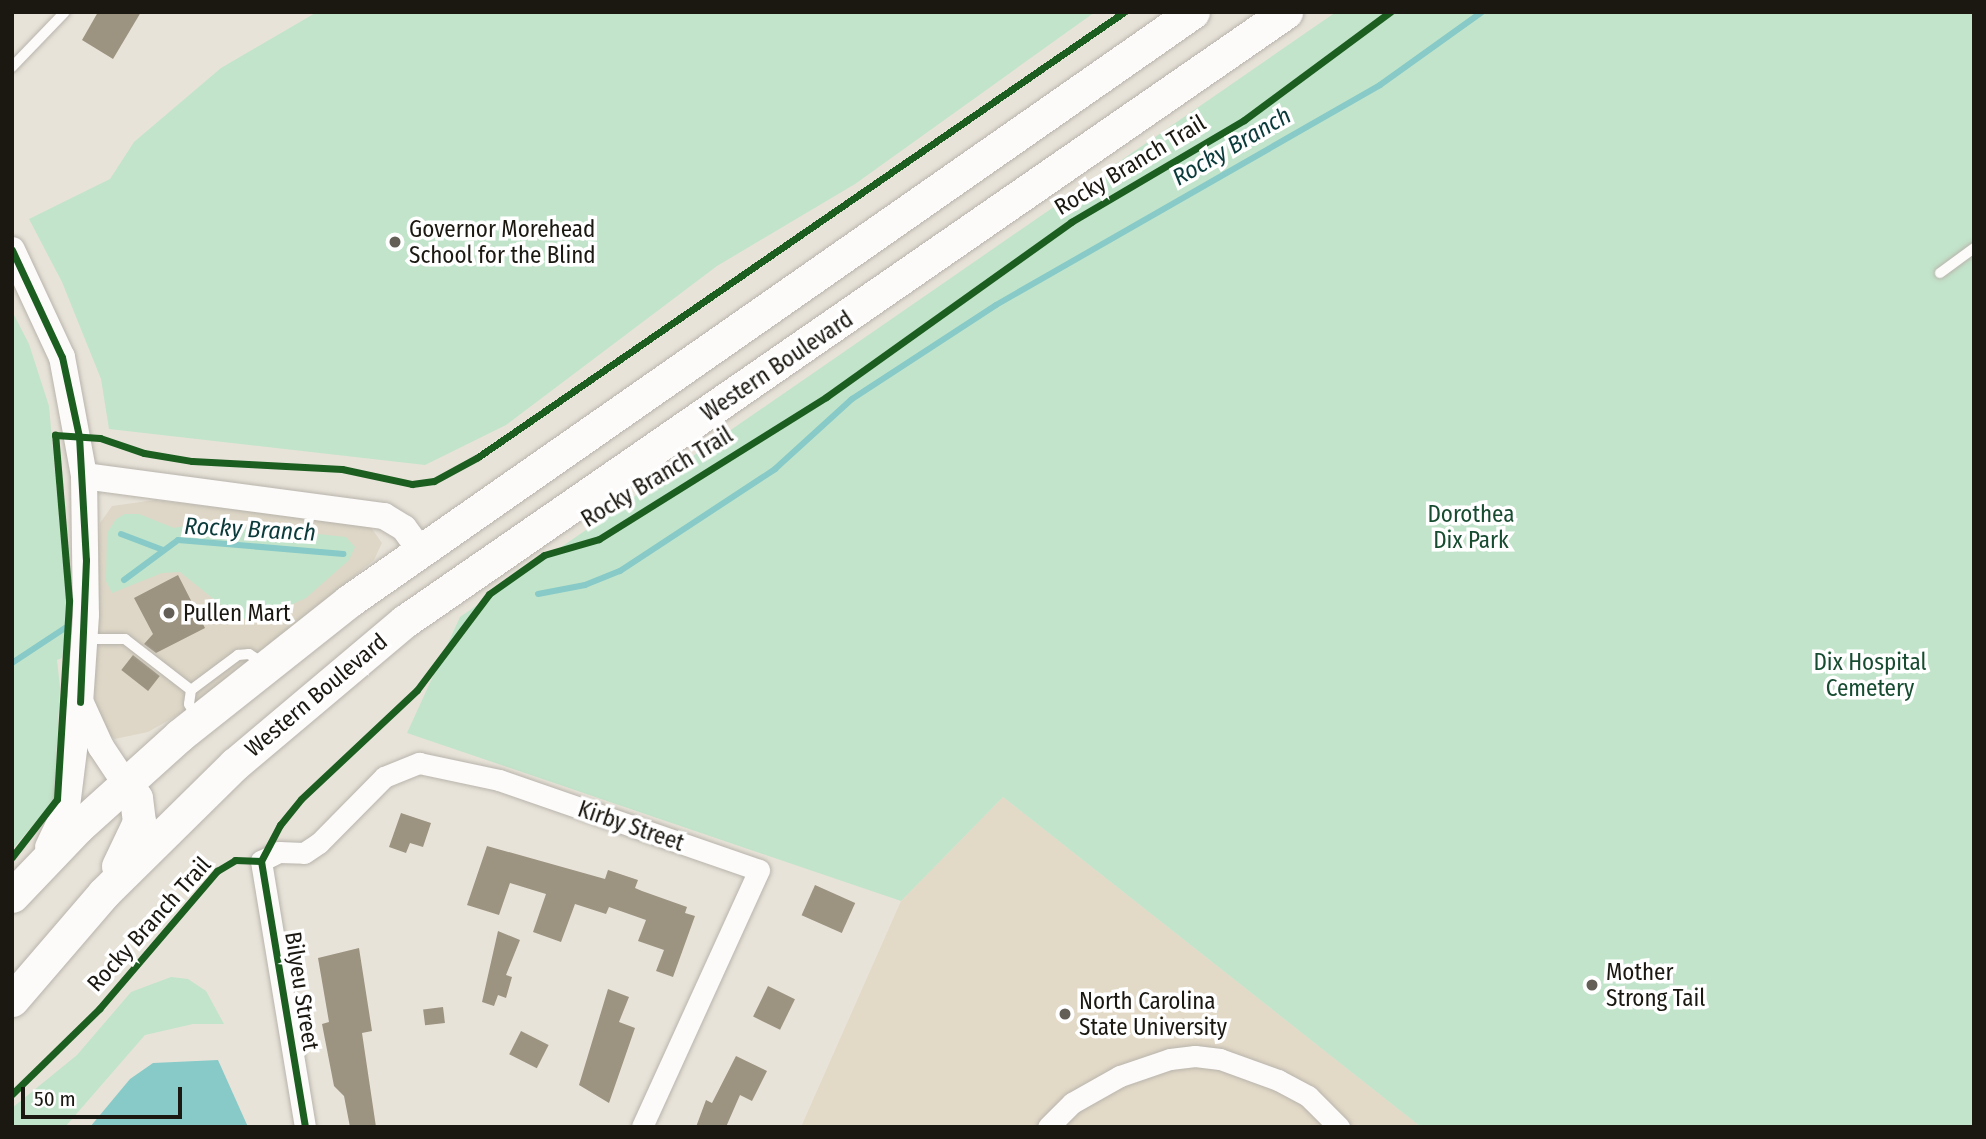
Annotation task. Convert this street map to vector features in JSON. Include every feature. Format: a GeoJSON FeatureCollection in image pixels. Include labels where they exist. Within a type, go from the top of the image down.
{"type":"FeatureCollection","features":[{"type":"Feature","properties":{"kind":"main road"},"geometry":{"type":"LineString","coordinates":[[17,891],[125,783],[195,705],[265,664],[420,550],[1193,12]]}},
{"type":"Feature","properties":{"kind":"main road","name":"Western Boulevard"},"geometry":{"type":"LineString","coordinates":[[12,1000],[104,893],[279,724],[449,589],[895,286],[1286,12]]}},
{"type":"Feature","properties":{"kind":"main road"},"geometry":{"type":"LineString","coordinates":[[420,550],[449,589]]}},
{"type":"Feature","properties":{"kind":"main road"},"geometry":{"type":"LineString","coordinates":[[104,893],[139,822],[136,798],[125,783]]}},
{"type":"Feature","properties":{"kind":"street"},"geometry":{"type":"LineString","coordinates":[[12,250],[62,357],[84,476],[84,639],[80,702],[63,822],[17,891]]}},
{"type":"Feature","properties":{"kind":"street"},"geometry":{"type":"LineString","coordinates":[[84,476],[384,516],[404,528],[420,550]]}},
{"type":"Feature","properties":{"kind":"street"},"geometry":{"type":"LineString","coordinates":[[80,702],[101,747],[125,783]]}},
{"type":"Feature","properties":{"kind":"street","name":"Kirby Street"},"geometry":{"type":"LineString","coordinates":[[261,861],[279,852],[304,853],[319,844],[384,777],[419,763],[499,780],[759,870],[642,1127]]}},
{"type":"Feature","properties":{"kind":"street","name":"Bilyeu Street"},"geometry":{"type":"LineString","coordinates":[[261,861],[305,1127]]}},
{"type":"Feature","properties":{"kind":"street"},"geometry":{"type":"LineString","coordinates":[[1048,1127],[1072,1103],[1108,1082],[1170,1059],[1195,1056],[1220,1059],[1278,1080],[1308,1097],[1339,1127]]}},
{"type":"Feature","properties":{"kind":"lane"},"geometry":{"type":"LineString","coordinates":[[12,67],[65,12]]}},
{"type":"Feature","properties":{"kind":"lane"},"geometry":{"type":"LineString","coordinates":[[1940,273],[1974,248]]}},
{"type":"Feature","properties":{"kind":"lane"},"geometry":{"type":"LineString","coordinates":[[84,639],[125,639],[195,705]]}},
{"type":"Feature","properties":{"kind":"shaded area"},"geometry":{"type":"Polygon","coordinates":[[[155,500],[370,526],[382,543],[374,560],[197,704],[148,732],[115,739],[107,734],[94,710],[100,523],[112,506],[155,500]]]}},
{"type":"Feature","properties":{"kind":"shaded area","name":"North Carolina State University"},"geometry":{"type":"Polygon","coordinates":[[[1003,797],[1421,1127],[801,1127],[901,901],[1003,797]]]}},
{"type":"Feature","properties":{"kind":"green space","name":"Governor Morehead School for the Blind"},"geometry":{"type":"Polygon","coordinates":[[[317,12],[1095,12],[855,184],[717,266],[506,425],[425,465],[109,429],[101,379],[62,282],[29,219],[110,179],[134,142],[221,68],[317,12]]]}},
{"type":"Feature","properties":{"kind":"green space","name":"Dorothea Dix Park"},"geometry":{"type":"Polygon","coordinates":[[[1336,12],[1974,12],[1974,1127],[1421,1127],[1003,797],[901,901],[407,733],[460,617],[1336,12]]]}},
{"type":"Feature","properties":{"kind":"green space"},"geometry":{"type":"Polygon","coordinates":[[[12,311],[29,344],[49,406],[66,594],[65,642],[62,658],[57,660],[60,687],[54,800],[12,850],[12,311]]]}},
{"type":"Feature","properties":{"kind":"green space"},"geometry":{"type":"Polygon","coordinates":[[[125,514],[139,514],[174,528],[203,522],[346,537],[355,547],[349,560],[306,598],[255,621],[236,617],[180,572],[162,573],[112,593],[106,581],[107,533],[116,519],[125,514]]]}},
{"type":"Feature","properties":{"kind":"green space"},"geometry":{"type":"Polygon","coordinates":[[[171,977],[188,979],[206,991],[224,1024],[193,1024],[145,1035],[65,1127],[12,1127],[12,1108],[77,1055],[131,992],[171,977]]]}},
{"type":"Feature","properties":{"kind":"water"},"geometry":{"type":"Polygon","coordinates":[[[218,1060],[248,1127],[90,1127],[130,1079],[153,1063],[218,1060]]]}},
{"type":"Feature","properties":{"kind":"building"},"geometry":{"type":"Polygon","coordinates":[[[98,12],[141,12],[113,59],[82,40],[98,12]]]}},
{"type":"Feature","properties":{"kind":"building","name":"Pullen Mart"},"geometry":{"type":"Polygon","coordinates":[[[178,575],[205,628],[156,653],[144,644],[153,634],[134,598],[178,575]]]}},
{"type":"Feature","properties":{"kind":"building"},"geometry":{"type":"Polygon","coordinates":[[[133,655],[160,676],[148,691],[121,670],[133,655]]]}},
{"type":"Feature","properties":{"kind":"building"},"geometry":{"type":"Polygon","coordinates":[[[401,813],[431,823],[423,847],[410,843],[406,853],[389,847],[401,813]]]}},
{"type":"Feature","properties":{"kind":"building"},"geometry":{"type":"Polygon","coordinates":[[[487,846],[605,879],[608,870],[638,880],[635,888],[687,907],[685,913],[695,916],[673,977],[656,971],[664,950],[638,941],[646,920],[609,907],[606,914],[575,904],[561,942],[533,932],[546,894],[510,883],[499,915],[467,905],[487,846]]]}},
{"type":"Feature","properties":{"kind":"building"},"geometry":{"type":"Polygon","coordinates":[[[815,885],[855,903],[842,933],[802,915],[815,885]]]}},
{"type":"Feature","properties":{"kind":"building"},"geometry":{"type":"Polygon","coordinates":[[[498,931],[520,940],[506,975],[512,977],[506,998],[498,995],[494,1006],[482,1002],[498,931]]]}},
{"type":"Feature","properties":{"kind":"building"},"geometry":{"type":"Polygon","coordinates":[[[359,948],[372,1031],[362,1033],[376,1127],[350,1127],[344,1096],[334,1086],[322,1024],[329,1022],[318,958],[359,948]]]}},
{"type":"Feature","properties":{"kind":"building"},"geometry":{"type":"Polygon","coordinates":[[[768,986],[795,999],[780,1030],[753,1017],[768,986]]]}},
{"type":"Feature","properties":{"kind":"building"},"geometry":{"type":"Polygon","coordinates":[[[608,989],[629,997],[619,1022],[635,1028],[609,1103],[579,1085],[608,989]]]}},
{"type":"Feature","properties":{"kind":"building"},"geometry":{"type":"Polygon","coordinates":[[[443,1007],[445,1023],[425,1025],[423,1009],[443,1007]]]}},
{"type":"Feature","properties":{"kind":"building"},"geometry":{"type":"Polygon","coordinates":[[[521,1031],[549,1045],[537,1068],[509,1054],[521,1031]]]}},
{"type":"Feature","properties":{"kind":"building"},"geometry":{"type":"Polygon","coordinates":[[[736,1056],[767,1071],[752,1101],[740,1095],[726,1127],[696,1127],[706,1100],[712,1103],[736,1056]]]}},
{"type":"Feature","properties":{"kind":"waterway","name":"Rocky Branch"},"geometry":{"type":"LineString","coordinates":[[538,594],[585,585],[620,571],[775,469],[852,399],[996,305],[1380,85],[1482,12]]}},
{"type":"Feature","properties":{"kind":"waterway"},"geometry":{"type":"LineString","coordinates":[[121,534],[163,550]]}},
{"type":"Feature","properties":{"kind":"waterway","name":"Rocky Branch"},"geometry":{"type":"LineString","coordinates":[[124,580],[178,540],[343,554]]}},
{"type":"Feature","properties":{"kind":"waterway","name":"Rocky Branch"},"geometry":{"type":"LineString","coordinates":[[12,663],[65,628]]}},
{"type":"Feature","properties":{"kind":"cycle path"},"geometry":{"type":"LineString","coordinates":[[12,857],[57,799],[69,600],[55,435],[100,438],[144,453],[192,461],[342,469],[412,484],[434,481],[478,457],[1124,12]]}},
{"type":"Feature","properties":{"kind":"cycle path","name":"Rocky Branch Trail"},"geometry":{"type":"LineString","coordinates":[[261,861],[280,825],[301,799],[417,690],[489,594],[544,555],[599,539],[826,397],[1071,222],[1244,120],[1390,12]]}},
{"type":"Feature","properties":{"kind":"cycle path"},"geometry":{"type":"LineString","coordinates":[[12,250],[62,357],[79,436],[86,560],[80,702]]}},
{"type":"Feature","properties":{"kind":"cycle path","name":"Rocky Branch Trail"},"geometry":{"type":"LineString","coordinates":[[12,1094],[99,1009],[217,871],[235,860],[261,861]]}},
{"type":"Feature","properties":{"kind":"cycle path"},"geometry":{"type":"LineString","coordinates":[[261,861],[305,1127]]}},
{"type":"Feature","properties":{"kind":"place","name":"Governor Morehead School for the Blind"},"geometry":{"type":"Point","coordinates":[395,242]}},
{"type":"Feature","properties":{"kind":"place","name":"Pullen Mart"},"geometry":{"type":"Point","coordinates":[169,613]}},
{"type":"Feature","properties":{"kind":"place","name":"Mother Strong Tail"},"geometry":{"type":"Point","coordinates":[1592,985]}},
{"type":"Feature","properties":{"kind":"place","name":"North Carolina State University"},"geometry":{"type":"Point","coordinates":[1065,1014]}},
{"type":"Feature","properties":{"kind":"park label","name":"Dix Hospital Cemetery"},"geometry":{"type":"Point","coordinates":[1870,675]}}]}
